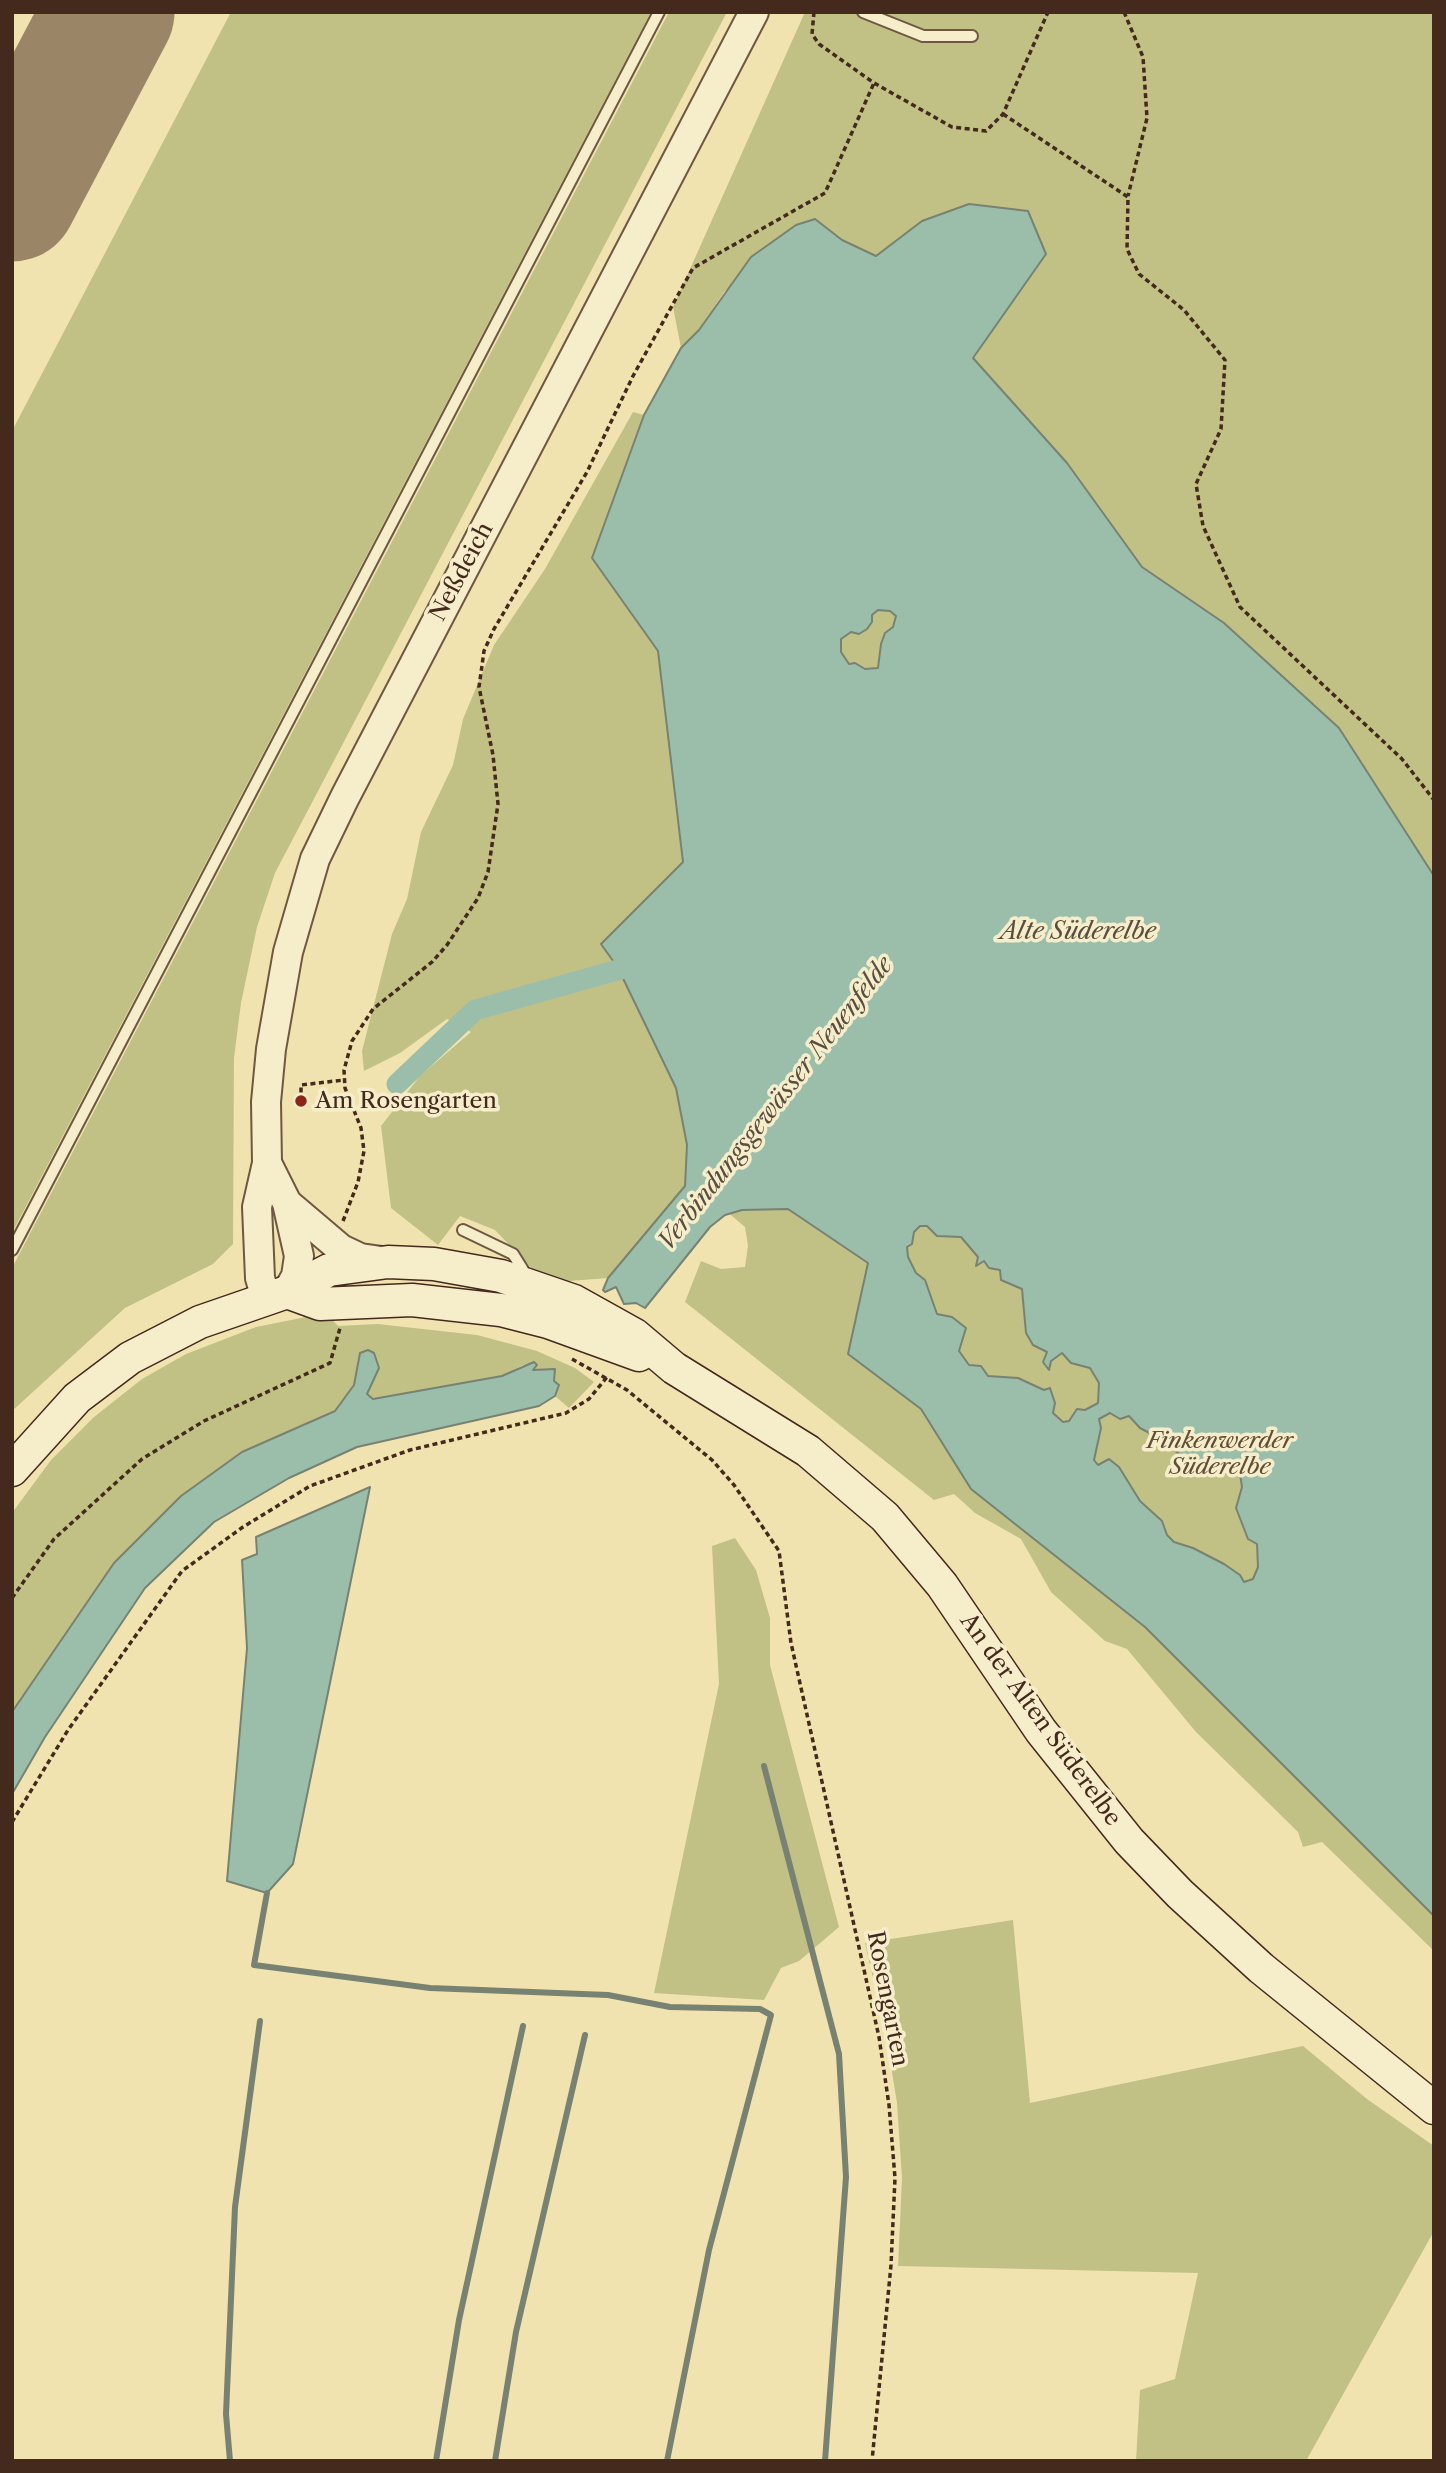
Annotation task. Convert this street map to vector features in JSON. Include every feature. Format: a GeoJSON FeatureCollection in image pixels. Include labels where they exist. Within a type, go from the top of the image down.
{"type":"FeatureCollection","features":[{"type":"Feature","properties":{"kind":"main road","name":"An der Alten Süderelbe"},"geometry":{"type":"LineString","coordinates":[[276,1295],[329,1270],[388,1262],[464,1268],[577,1332],[674,1368],[808,1451],[885,1517],[942,1585],[1041,1731],[1129,1841],[1180,1894],[1261,1968],[1434,2108]]}},
{"type":"Feature","properties":{"kind":"main road","name":"An der Alten Süderelbe"},"geometry":{"type":"LineString","coordinates":[[276,1295],[320,1304],[412,1300],[481,1307],[524,1300]]}},
{"type":"Feature","properties":{"kind":"main road"},"geometry":{"type":"LineString","coordinates":[[12,1470],[77,1398],[130,1358],[190,1326],[276,1295]]}},
{"type":"Feature","properties":{"kind":"street","name":"Neßdeich"},"geometry":{"type":"LineString","coordinates":[[267,1163],[287,1203],[299,1256],[296,1276],[276,1295],[260,1278],[257,1207],[267,1163],[267,1085],[278,1003],[302,898],[324,839],[754,12]]}},
{"type":"Feature","properties":{"kind":"street"},"geometry":{"type":"LineString","coordinates":[[287,1203],[331,1243],[360,1258],[388,1262]]}},
{"type":"Feature","properties":{"kind":"lane"},"geometry":{"type":"LineString","coordinates":[[12,1250],[659,12]]}},
{"type":"Feature","properties":{"kind":"lane"},"geometry":{"type":"LineString","coordinates":[[863,12],[923,36],[972,36]]}},
{"type":"Feature","properties":{"kind":"lane"},"geometry":{"type":"LineString","coordinates":[[463,1230],[513,1254],[525,1271],[524,1300]]}},
{"type":"Feature","properties":{"kind":"path"},"geometry":{"type":"LineString","coordinates":[[814,12],[812,34],[820,44],[874,83],[952,127],[986,131],[1003,114],[1048,12]]}},
{"type":"Feature","properties":{"kind":"path"},"geometry":{"type":"LineString","coordinates":[[1124,12],[1143,57],[1147,118],[1128,197],[1127,248],[1139,274],[1184,310],[1225,359],[1221,429],[1196,484],[1203,526],[1240,607],[1402,759],[1434,800]]}},
{"type":"Feature","properties":{"kind":"path"},"geometry":{"type":"LineString","coordinates":[[331,1243],[352,1200],[364,1151],[361,1128],[344,1080],[346,1059],[362,1023],[373,1009],[432,962],[462,925],[478,898],[493,851],[498,804],[494,755],[479,687],[484,651],[494,629],[587,472],[633,376],[693,268],[825,193],[874,83]]}},
{"type":"Feature","properties":{"kind":"path"},"geometry":{"type":"LineString","coordinates":[[1003,114],[1128,197]]}},
{"type":"Feature","properties":{"kind":"path"},"geometry":{"type":"LineString","coordinates":[[301,1101],[300,1085],[344,1080]]}},
{"type":"Feature","properties":{"kind":"path"},"geometry":{"type":"LineString","coordinates":[[12,1598],[54,1539],[142,1459],[204,1421],[330,1363],[343,1320]]}},
{"type":"Feature","properties":{"kind":"path"},"geometry":{"type":"LineString","coordinates":[[12,1822],[68,1730],[182,1571],[243,1527],[310,1486],[410,1450],[566,1413],[589,1399],[607,1377],[569,1358]]}},
{"type":"Feature","properties":{"kind":"path","name":"Rosengarten"},"geometry":{"type":"LineString","coordinates":[[607,1377],[666,1420],[712,1460],[734,1485],[779,1551],[792,1643],[879,2037],[889,2105],[895,2178],[891,2265],[872,2461]]}},
{"type":"Feature","properties":{"kind":"green space"},"geometry":{"type":"Polygon","coordinates":[[[231,12],[651,12],[12,1233],[12,431],[231,12]]]}},
{"type":"Feature","properties":{"kind":"green space"},"geometry":{"type":"Polygon","coordinates":[[[669,12],[727,12],[275,873],[257,927],[241,1003],[234,1058],[233,1244],[213,1264],[125,1308],[12,1411],[12,1268],[669,12]]]}},
{"type":"Feature","properties":{"kind":"green space"},"geometry":{"type":"Polygon","coordinates":[[[805,12],[1434,12],[1434,876],[1339,728],[1224,623],[1142,567],[1067,463],[973,358],[1046,254],[922,221],[876,257],[842,240],[815,219],[724,292],[699,330],[681,348],[673,307],[805,12]]]}},
{"type":"Feature","properties":{"kind":"green space","name":"Finkenwerder Süderelbe"},"geometry":{"type":"Polygon","coordinates":[[[633,412],[644,415],[592,558],[658,651],[681,841],[1434,1019],[1434,1951],[1322,1842],[1303,1847],[1298,1832],[1196,1732],[1127,1649],[1105,1641],[1051,1592],[1021,1539],[975,1513],[954,1494],[934,1500],[685,1302],[701,1261],[721,1269],[745,1267],[748,1246],[745,1227],[712,1199],[685,1186],[608,1278],[556,1282],[534,1271],[495,1230],[460,1216],[438,1245],[391,1208],[381,1126],[420,1076],[471,1032],[447,1019],[400,1053],[364,1071],[362,1051],[392,934],[407,899],[421,832],[453,765],[463,719],[494,645],[545,569],[633,412]]]}},
{"type":"Feature","properties":{"kind":"green space"},"geometry":{"type":"Polygon","coordinates":[[[878,610],[890,611],[896,616],[893,627],[885,633],[878,669],[865,669],[855,663],[848,664],[841,653],[841,638],[878,610]]]}},
{"type":"Feature","properties":{"kind":"green space"},"geometry":{"type":"Polygon","coordinates":[[[326,1313],[338,1326],[378,1324],[477,1335],[537,1351],[575,1368],[594,1382],[569,1408],[555,1396],[558,1385],[554,1381],[555,1369],[532,1370],[523,1365],[502,1376],[373,1399],[367,1394],[360,1353],[354,1385],[337,1409],[242,1452],[181,1496],[114,1563],[12,1712],[12,1513],[51,1460],[94,1417],[142,1379],[186,1354],[256,1327],[326,1313]]]}},
{"type":"Feature","properties":{"kind":"green space"},"geometry":{"type":"Polygon","coordinates":[[[735,1538],[756,1570],[770,1618],[770,1665],[839,1927],[799,1961],[781,1968],[764,2000],[654,1993],[719,1684],[712,1546],[735,1538]]]}},
{"type":"Feature","properties":{"kind":"green space"},"geometry":{"type":"Polygon","coordinates":[[[1013,1920],[1030,2103],[1303,2046],[1367,2099],[1434,2146],[1434,2231],[1306,2461],[1136,2461],[1140,2390],[1175,2379],[1198,2273],[898,2266],[902,2178],[897,2103],[886,2036],[865,1943],[1013,1920]]]}},
{"type":"Feature","properties":{"kind":"water","name":"Alte Süderelbe"},"geometry":{"type":"Polygon","coordinates":[[[969,204],[1028,211],[1046,254],[973,358],[1067,463],[1142,567],[1224,623],[1339,728],[1434,876],[1434,1916],[1145,1627],[971,1489],[921,1409],[848,1354],[868,1263],[788,1209],[742,1210],[725,1215],[710,1227],[645,1308],[636,1303],[624,1304],[616,1287],[605,1292],[603,1290],[608,1278],[685,1186],[687,1145],[676,1088],[618,968],[601,944],[683,862],[658,651],[592,558],[644,415],[681,348],[699,330],[751,257],[796,225],[815,219],[842,240],[876,256],[922,221],[969,204]],[[878,610],[872,615],[872,622],[867,629],[859,634],[851,632],[841,639],[841,652],[849,664],[855,663],[865,669],[878,668],[881,644],[885,633],[893,627],[896,616],[890,611],[878,610]],[[920,1226],[914,1232],[912,1244],[907,1247],[908,1257],[916,1273],[925,1280],[937,1314],[952,1317],[966,1328],[959,1351],[969,1365],[981,1366],[988,1376],[1018,1378],[1044,1390],[1050,1388],[1055,1403],[1053,1413],[1063,1422],[1069,1421],[1077,1409],[1085,1410],[1098,1403],[1099,1383],[1090,1368],[1071,1363],[1062,1353],[1051,1361],[1049,1370],[1043,1362],[1047,1352],[1033,1345],[1026,1333],[1022,1289],[1001,1280],[1000,1270],[989,1268],[984,1261],[976,1266],[978,1257],[961,1237],[937,1236],[927,1226],[920,1226]],[[1110,1413],[1099,1419],[1101,1428],[1094,1460],[1098,1465],[1109,1459],[1119,1467],[1140,1501],[1162,1521],[1167,1535],[1174,1542],[1193,1548],[1224,1564],[1240,1575],[1244,1582],[1253,1579],[1258,1567],[1257,1544],[1248,1539],[1236,1508],[1242,1487],[1240,1474],[1211,1473],[1140,1428],[1129,1416],[1120,1419],[1110,1413]]]}},
{"type":"Feature","properties":{"kind":"water"},"geometry":{"type":"Polygon","coordinates":[[[368,1350],[374,1353],[379,1368],[367,1394],[373,1399],[502,1376],[534,1362],[537,1365],[533,1370],[555,1369],[554,1381],[559,1385],[555,1396],[539,1406],[357,1447],[289,1478],[214,1522],[145,1588],[45,1737],[12,1794],[12,1712],[114,1563],[181,1496],[242,1452],[335,1411],[354,1385],[360,1353],[368,1350]]]}},
{"type":"Feature","properties":{"kind":"water"},"geometry":{"type":"Polygon","coordinates":[[[370,1487],[293,1864],[267,1893],[227,1881],[247,1648],[242,1560],[257,1554],[256,1537],[370,1487]]]}},
{"type":"Feature","properties":{"kind":"waterway"},"geometry":{"type":"LineString","coordinates":[[397,1084],[475,1010],[646,962]]}},
{"type":"Feature","properties":{"kind":"waterway"},"geometry":{"type":"LineString","coordinates":[[764,1766],[839,2054],[846,2177],[825,2461]]}},
{"type":"Feature","properties":{"kind":"waterway"},"geometry":{"type":"LineString","coordinates":[[267,1893],[254,1965],[430,1988],[608,1995],[670,2007],[760,2009],[771,2015],[709,2250],[667,2461]]}},
{"type":"Feature","properties":{"kind":"waterway"},"geometry":{"type":"LineString","coordinates":[[230,2461],[226,2414],[235,2207],[260,2021]]}},
{"type":"Feature","properties":{"kind":"waterway"},"geometry":{"type":"LineString","coordinates":[[436,2461],[459,2320],[523,2026]]}},
{"type":"Feature","properties":{"kind":"waterway"},"geometry":{"type":"LineString","coordinates":[[495,2461],[516,2332],[585,2035]]}},
{"type":"Feature","properties":{"kind":"runway"},"geometry":{"type":"LineString","coordinates":[[12,196],[109,12]]}},
{"type":"Feature","properties":{"kind":"place","name":"Am Rosengarten"},"geometry":{"type":"Point","coordinates":[301,1101]}},
{"type":"Feature","properties":{"kind":"water label","name":"Verbindungsgewässer Neuenfelde"},"geometry":{"type":"Point","coordinates":[776,1104]}}]}
